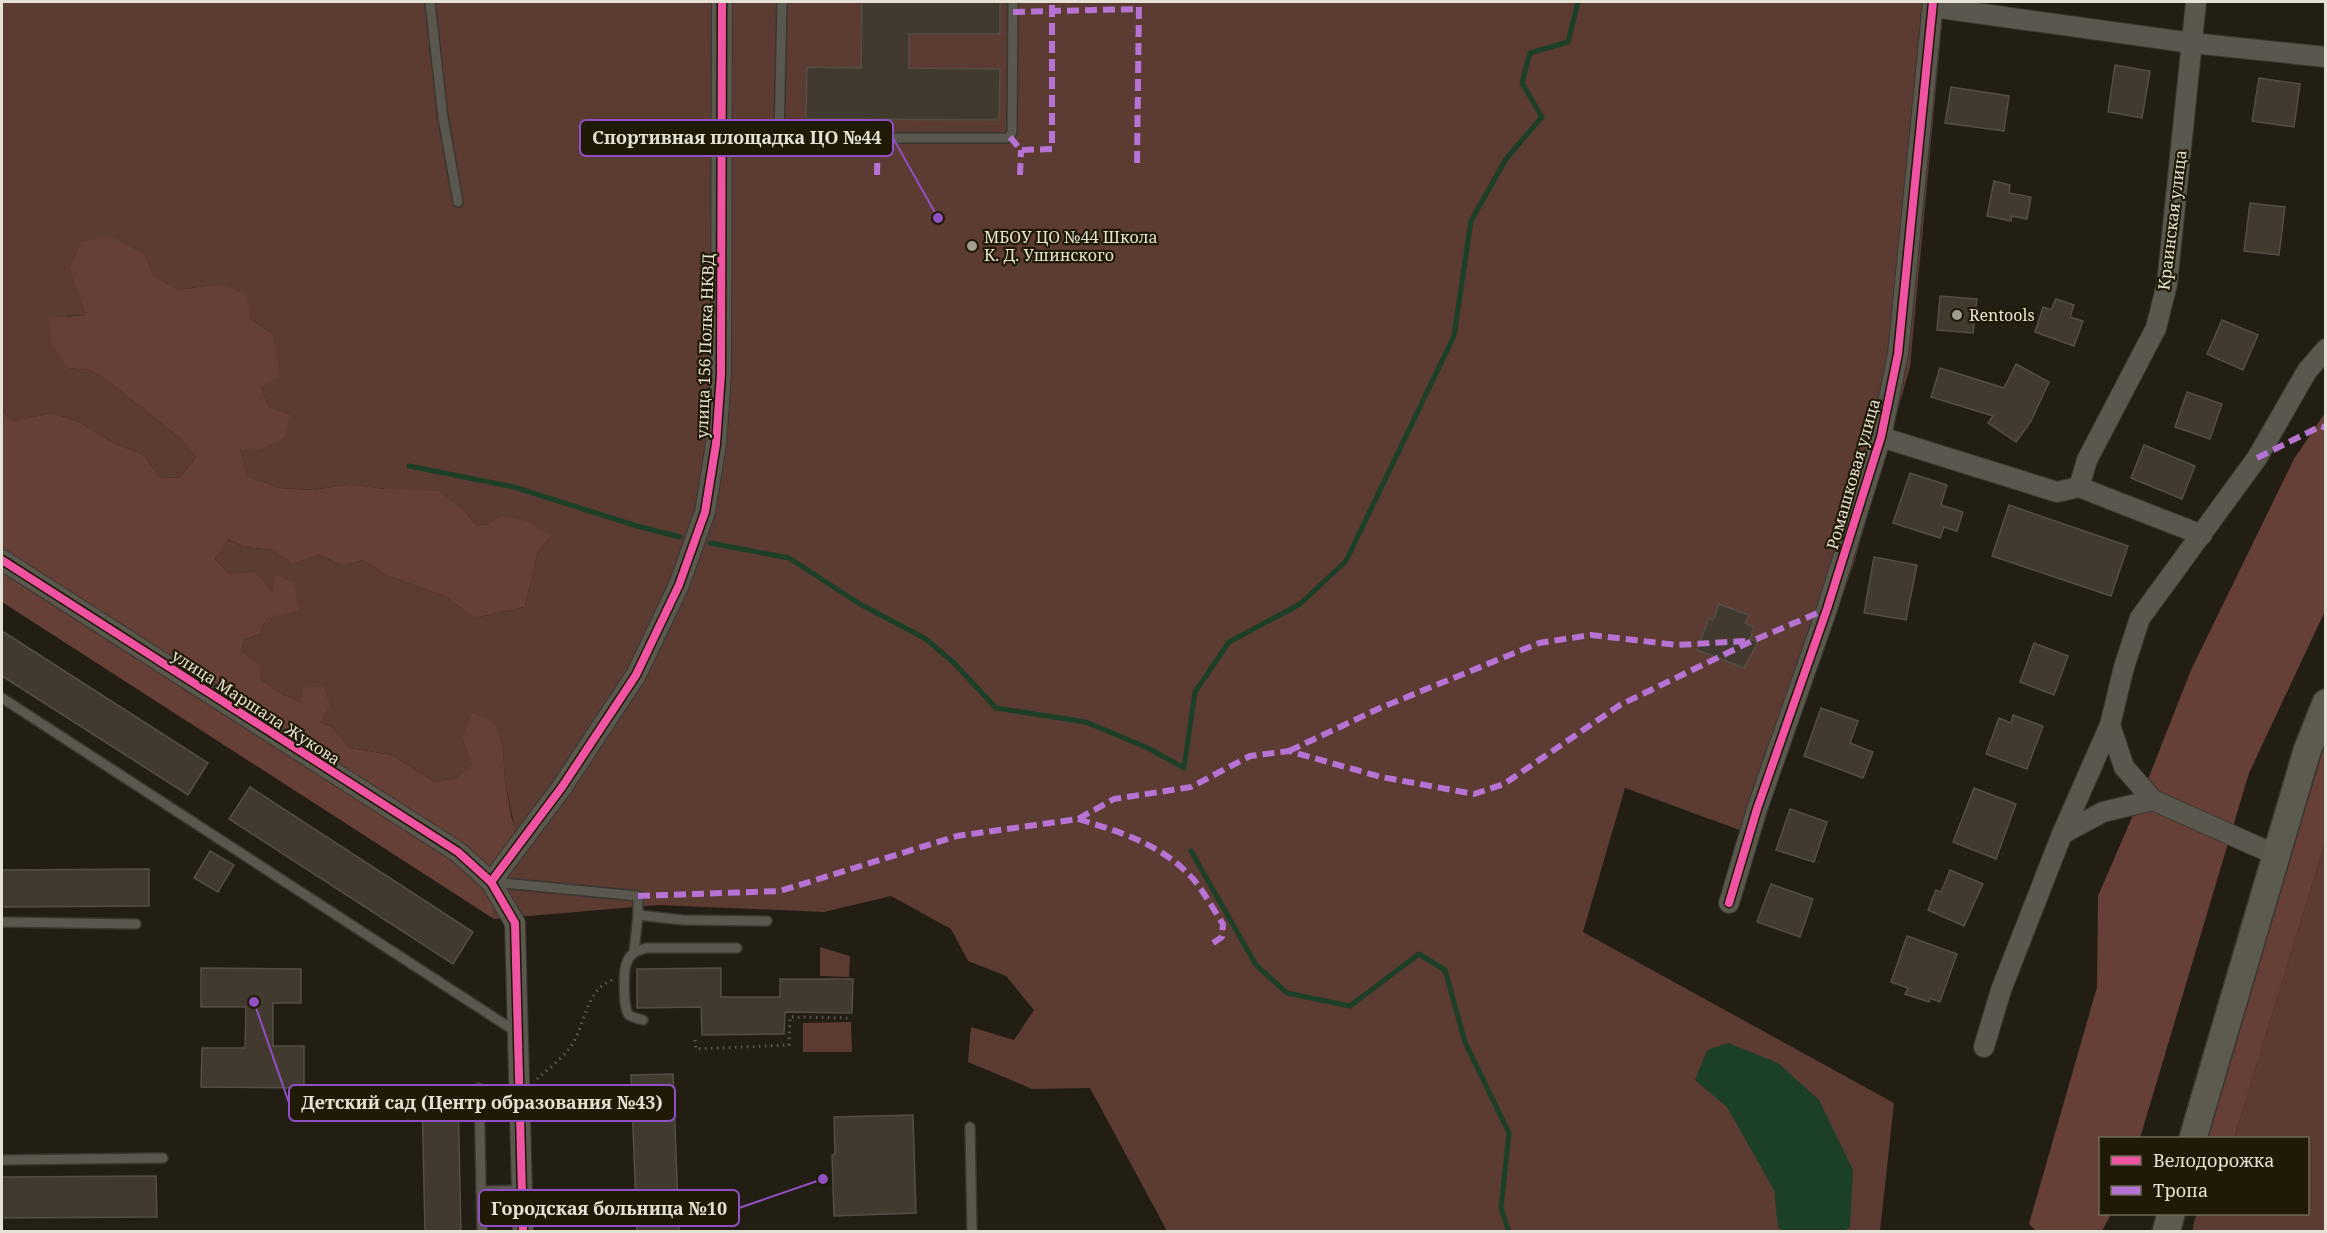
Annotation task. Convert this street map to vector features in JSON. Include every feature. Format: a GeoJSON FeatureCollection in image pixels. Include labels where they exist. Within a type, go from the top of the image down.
{"type":"FeatureCollection","features":[{"type":"Feature","properties":{"kind":"main road"},"geometry":{"type":"LineString","coordinates":[[2193,1137],[2307,751],[2325,703]]}},
{"type":"Feature","properties":{"kind":"main road"},"geometry":{"type":"LineString","coordinates":[[2166,1232],[2171,1215]]}},
{"type":"Feature","properties":{"kind":"street","name":"улица 156 Полка НКВД"},"geometry":{"type":"LineString","coordinates":[[491,882],[562,787],[636,675],[679,585],[705,512],[716,444],[720,374],[722,2]]}},
{"type":"Feature","properties":{"kind":"street","name":"Краинская улица"},"geometry":{"type":"LineString","coordinates":[[2079,487],[2087,460],[2156,328],[2167,284],[2196,2]]}},
{"type":"Feature","properties":{"kind":"street"},"geometry":{"type":"LineString","coordinates":[[1933,4],[2192,43],[2325,57]]}},
{"type":"Feature","properties":{"kind":"street","name":"Ромашковая улица"},"geometry":{"type":"LineString","coordinates":[[1729,903],[1757,809],[1827,609],[1881,437],[1898,354],[1933,4]]}},
{"type":"Feature","properties":{"kind":"street"},"geometry":{"type":"LineString","coordinates":[[1984,1047],[2001,990],[2062,834],[2110,725],[2124,667],[2140,618],[2257,458],[2307,371],[2325,349]]}},
{"type":"Feature","properties":{"kind":"street"},"geometry":{"type":"LineString","coordinates":[[1881,437],[2057,492],[2079,487],[2202,535]]}},
{"type":"Feature","properties":{"kind":"street","name":"улица Маршала Жукова"},"geometry":{"type":"LineString","coordinates":[[2,560],[458,852],[491,882],[515,922],[523,1232]]}},
{"type":"Feature","properties":{"kind":"street"},"geometry":{"type":"LineString","coordinates":[[2110,725],[2124,767],[2153,800],[2276,855]]}},
{"type":"Feature","properties":{"kind":"street"},"geometry":{"type":"LineString","coordinates":[[2062,834],[2103,812],[2153,800]]}},
{"type":"Feature","properties":{"kind":"lane"},"geometry":{"type":"LineString","coordinates":[[430,2],[443,118],[458,202]]}},
{"type":"Feature","properties":{"kind":"lane"},"geometry":{"type":"LineString","coordinates":[[779,138],[782,2]]}},
{"type":"Feature","properties":{"kind":"lane"},"geometry":{"type":"LineString","coordinates":[[722,138],[1009,138],[1012,132],[1013,2]]}},
{"type":"Feature","properties":{"kind":"lane"},"geometry":{"type":"LineString","coordinates":[[2,698],[519,1033]]}},
{"type":"Feature","properties":{"kind":"lane"},"geometry":{"type":"LineString","coordinates":[[491,882],[638,896],[634,952],[627,962],[624,979],[625,1010],[629,1015],[643,1020]]}},
{"type":"Feature","properties":{"kind":"lane"},"geometry":{"type":"LineString","coordinates":[[638,915],[682,920],[767,921]]}},
{"type":"Feature","properties":{"kind":"lane"},"geometry":{"type":"LineString","coordinates":[[2,922],[136,924]]}},
{"type":"Feature","properties":{"kind":"lane"},"geometry":{"type":"LineString","coordinates":[[634,952],[646,948],[737,948]]}},
{"type":"Feature","properties":{"kind":"lane"},"geometry":{"type":"LineString","coordinates":[[479,1088],[482,1232]]}},
{"type":"Feature","properties":{"kind":"lane"},"geometry":{"type":"LineString","coordinates":[[970,1127],[972,1232]]}},
{"type":"Feature","properties":{"kind":"lane"},"geometry":{"type":"LineString","coordinates":[[2,1160],[164,1158]]}},
{"type":"Feature","properties":{"kind":"lane"},"geometry":{"type":"LineString","coordinates":[[481,1191],[522,1190]]}},
{"type":"Feature","properties":{"kind":"path"},"geometry":{"type":"LineString","coordinates":[[520,1095],[570,1049],[598,989],[615,979],[624,979]]}},
{"type":"Feature","properties":{"kind":"path"},"geometry":{"type":"LineString","coordinates":[[695,1040],[696,1048],[789,1045],[790,1017],[851,1018]]}},
{"type":"Feature","properties":{"kind":"shaded area"},"geometry":{"type":"Polygon","coordinates":[[[2,2],[1944,2],[1910,367],[1854,563],[1756,836],[1625,788],[1583,932],[1894,1103],[1880,1231],[1167,1231],[1090,1088],[1032,1089],[968,1062],[971,1027],[1014,1040],[1034,1010],[1006,976],[968,961],[951,929],[891,896],[824,912],[659,905],[494,919],[491,882],[513,820],[505,782],[503,750],[462,737],[474,765],[455,778],[435,782],[392,755],[350,748],[332,727],[320,722],[301,702],[282,694],[261,679],[258,664],[241,651],[244,640],[259,634],[267,618],[273,594],[229,574],[215,559],[227,539],[244,547],[273,550],[292,564],[320,555],[343,566],[363,560],[384,574],[447,597],[474,618],[525,607],[538,551],[489,524],[476,526],[465,512],[385,489],[350,484],[313,490],[279,488],[247,476],[240,449],[261,449],[290,414],[269,407],[261,388],[273,334],[250,318],[218,284],[179,290],[152,276],[145,255],[70,270],[87,315],[66,316],[68,368],[91,370],[107,380],[181,439],[196,457],[180,478],[159,477],[145,456],[110,441],[79,422],[53,413],[13,421],[2,412],[2,2]]]}},
{"type":"Feature","properties":{"kind":"shaded area"},"geometry":{"type":"Polygon","coordinates":[[[110,236],[145,255],[153,276],[179,290],[218,284],[247,294],[250,318],[273,334],[280,375],[261,388],[269,407],[290,414],[285,437],[261,449],[240,449],[247,476],[279,488],[313,490],[350,484],[385,489],[438,491],[465,512],[476,526],[489,524],[501,516],[527,521],[550,536],[538,551],[525,607],[474,618],[447,597],[384,574],[363,560],[343,566],[320,555],[292,564],[273,550],[244,547],[228,539],[215,559],[229,574],[255,572],[273,593],[275,575],[293,582],[299,610],[267,618],[259,634],[244,640],[241,651],[259,664],[261,679],[282,694],[301,702],[303,688],[323,686],[330,705],[320,722],[332,727],[350,748],[392,755],[435,782],[455,778],[473,765],[462,737],[473,713],[495,724],[503,750],[505,782],[517,847],[491,882],[494,919],[2,602],[2,412],[13,421],[53,413],[79,422],[110,441],[145,456],[159,477],[180,478],[196,457],[181,439],[107,380],[91,370],[68,368],[52,344],[48,318],[86,315],[70,270],[81,242],[110,236]]]}},
{"type":"Feature","properties":{"kind":"shaded area"},"geometry":{"type":"Polygon","coordinates":[[[2325,413],[2325,611],[2249,773],[2140,1137],[2099,1137],[2099,1215],[2110,1215],[2102,1231],[2036,1231],[2029,1224],[2097,987],[2098,896],[2143,792],[2191,670],[2294,459],[2325,413]]]}},
{"type":"Feature","properties":{"kind":"shaded area"},"geometry":{"type":"Polygon","coordinates":[[[2325,743],[2325,843],[2234,1137],[2206,1137],[2325,743]]]}},
{"type":"Feature","properties":{"kind":"shaded area"},"geometry":{"type":"Polygon","coordinates":[[[2325,843],[2325,1231],[2192,1232],[2197,1215],[2309,1215],[2309,1137],[2234,1137],[2325,843]]]}},
{"type":"Feature","properties":{"kind":"shaded area"},"geometry":{"type":"Polygon","coordinates":[[[820,947],[850,956],[849,977],[820,976],[820,947]]]}},
{"type":"Feature","properties":{"kind":"shaded area"},"geometry":{"type":"Polygon","coordinates":[[[851,1022],[852,1052],[803,1052],[803,1023],[851,1022]]]}},
{"type":"Feature","properties":{"kind":"shaded area"},"geometry":{"type":"Polygon","coordinates":[[[1728,1043],[1778,1063],[1819,1100],[1853,1170],[1850,1227],[1844,1231],[1783,1231],[1778,1227],[1774,1190],[1727,1107],[1695,1080],[1707,1050],[1728,1043]]]}},
{"type":"Feature","properties":{"kind":"building"},"geometry":{"type":"Polygon","coordinates":[[[862,2],[1000,2],[1000,34],[909,34],[909,68],[1000,69],[999,120],[806,119],[807,67],[861,68],[862,2]]]}},
{"type":"Feature","properties":{"kind":"building"},"geometry":{"type":"Polygon","coordinates":[[[2115,65],[2150,71],[2142,118],[2108,112],[2115,65]]]}},
{"type":"Feature","properties":{"kind":"building"},"geometry":{"type":"Polygon","coordinates":[[[2259,78],[2300,84],[2294,127],[2252,121],[2259,78]]]}},
{"type":"Feature","properties":{"kind":"building"},"geometry":{"type":"Polygon","coordinates":[[[1951,87],[2009,96],[2004,131],[1945,123],[1951,87]]]}},
{"type":"Feature","properties":{"kind":"building"},"geometry":{"type":"Polygon","coordinates":[[[1994,181],[2010,185],[2009,193],[2031,197],[2027,219],[2012,216],[2011,221],[1987,216],[1994,181]]]}},
{"type":"Feature","properties":{"kind":"building"},"geometry":{"type":"Polygon","coordinates":[[[2250,203],[2285,207],[2279,255],[2244,251],[2250,203]]]}},
{"type":"Feature","properties":{"kind":"building","name":"Rentools"},"geometry":{"type":"Polygon","coordinates":[[[1940,296],[1977,299],[1973,333],[1937,330],[1940,296]]]}},
{"type":"Feature","properties":{"kind":"building"},"geometry":{"type":"Polygon","coordinates":[[[2056,299],[2074,305],[2070,317],[2083,321],[2074,346],[2035,332],[2043,307],[2051,310],[2056,299]]]}},
{"type":"Feature","properties":{"kind":"building"},"geometry":{"type":"Polygon","coordinates":[[[2222,320],[2258,335],[2243,370],[2207,354],[2222,320]]]}},
{"type":"Feature","properties":{"kind":"building"},"geometry":{"type":"Polygon","coordinates":[[[2016,364],[2049,382],[2031,421],[2016,442],[1988,423],[1993,416],[1931,397],[1940,368],[2004,388],[2016,364]]]}},
{"type":"Feature","properties":{"kind":"building"},"geometry":{"type":"Polygon","coordinates":[[[2187,392],[2222,404],[2210,439],[2175,427],[2187,392]]]}},
{"type":"Feature","properties":{"kind":"building"},"geometry":{"type":"Polygon","coordinates":[[[2144,445],[2195,466],[2182,499],[2131,478],[2144,445]]]}},
{"type":"Feature","properties":{"kind":"building"},"geometry":{"type":"Polygon","coordinates":[[[1910,473],[1947,485],[1941,505],[1963,512],[1957,531],[1944,527],[1940,538],[1893,523],[1910,473]]]}},
{"type":"Feature","properties":{"kind":"building"},"geometry":{"type":"Polygon","coordinates":[[[2009,505],[2128,546],[2111,596],[1992,556],[2009,505]]]}},
{"type":"Feature","properties":{"kind":"building"},"geometry":{"type":"Polygon","coordinates":[[[1874,557],[1917,565],[1906,620],[1864,613],[1874,557]]]}},
{"type":"Feature","properties":{"kind":"building"},"geometry":{"type":"Polygon","coordinates":[[[1719,604],[1749,615],[1745,623],[1754,627],[1750,639],[1758,642],[1744,668],[1697,650],[1709,618],[1713,620],[1719,604]]]}},
{"type":"Feature","properties":{"kind":"building"},"geometry":{"type":"Polygon","coordinates":[[[2,631],[208,763],[188,795],[2,676],[2,631]]]}},
{"type":"Feature","properties":{"kind":"building"},"geometry":{"type":"Polygon","coordinates":[[[2034,643],[2068,656],[2054,695],[2020,682],[2034,643]]]}},
{"type":"Feature","properties":{"kind":"building"},"geometry":{"type":"Polygon","coordinates":[[[1821,708],[1858,721],[1850,743],[1873,752],[1863,778],[1804,756],[1821,708]]]}},
{"type":"Feature","properties":{"kind":"building"},"geometry":{"type":"Polygon","coordinates":[[[2013,715],[2043,726],[2027,769],[1986,754],[1999,718],[2011,723],[2013,715]]]}},
{"type":"Feature","properties":{"kind":"building"},"geometry":{"type":"Polygon","coordinates":[[[250,787],[473,932],[453,964],[229,819],[250,787]]]}},
{"type":"Feature","properties":{"kind":"building"},"geometry":{"type":"Polygon","coordinates":[[[1974,788],[2016,804],[1996,859],[1953,842],[1974,788]]]}},
{"type":"Feature","properties":{"kind":"building"},"geometry":{"type":"Polygon","coordinates":[[[1790,809],[1827,822],[1814,862],[1776,850],[1790,809]]]}},
{"type":"Feature","properties":{"kind":"building"},"geometry":{"type":"Polygon","coordinates":[[[210,851],[234,865],[218,892],[194,878],[210,851]]]}},
{"type":"Feature","properties":{"kind":"building"},"geometry":{"type":"Polygon","coordinates":[[[149,869],[149,906],[2,907],[2,870],[149,869]]]}},
{"type":"Feature","properties":{"kind":"building"},"geometry":{"type":"Polygon","coordinates":[[[1950,870],[1983,884],[1964,926],[1928,910],[1936,890],[1941,892],[1950,870]]]}},
{"type":"Feature","properties":{"kind":"building"},"geometry":{"type":"Polygon","coordinates":[[[1771,884],[1813,899],[1800,937],[1757,922],[1771,884]]]}},
{"type":"Feature","properties":{"kind":"building"},"geometry":{"type":"Polygon","coordinates":[[[1907,936],[1957,954],[1940,1002],[1930,998],[1929,1002],[1905,994],[1908,988],[1891,982],[1907,936]]]}},
{"type":"Feature","properties":{"kind":"building"},"geometry":{"type":"Polygon","coordinates":[[[201,968],[301,969],[301,1003],[273,1003],[273,1046],[304,1046],[304,1088],[201,1087],[202,1048],[245,1048],[246,1007],[201,1007],[201,968]]]}},
{"type":"Feature","properties":{"kind":"building"},"geometry":{"type":"Polygon","coordinates":[[[721,968],[721,997],[780,997],[780,979],[853,979],[852,1013],[785,1012],[784,1034],[702,1035],[701,1007],[637,1008],[637,969],[721,968]]]}},
{"type":"Feature","properties":{"kind":"building"},"geometry":{"type":"Polygon","coordinates":[[[673,1074],[679,1232],[637,1232],[631,1075],[673,1074]]]}},
{"type":"Feature","properties":{"kind":"building"},"geometry":{"type":"Polygon","coordinates":[[[458,1097],[461,1232],[425,1232],[422,1098],[458,1097]]]}},
{"type":"Feature","properties":{"kind":"building"},"geometry":{"type":"Polygon","coordinates":[[[913,1115],[916,1213],[834,1216],[832,1155],[835,1154],[834,1117],[913,1115]]]}},
{"type":"Feature","properties":{"kind":"building"},"geometry":{"type":"Polygon","coordinates":[[[156,1176],[157,1217],[2,1218],[2,1177],[156,1176]]]}},
{"type":"Feature","properties":{"kind":"waterway"},"geometry":{"type":"LineString","coordinates":[[710,543],[789,558],[860,604],[926,639],[955,664],[996,708],[1086,722],[1148,748],[1184,768],[1195,692],[1229,642],[1300,604],[1346,561],[1454,336],[1471,221],[1506,159],[1542,117],[1522,83],[1530,53],[1568,42],[1578,2]]}},
{"type":"Feature","properties":{"kind":"waterway"},"geometry":{"type":"LineString","coordinates":[[409,466],[514,487],[637,526],[680,537]]}},
{"type":"Feature","properties":{"kind":"waterway"},"geometry":{"type":"LineString","coordinates":[[1191,851],[1256,965],[1287,993],[1350,1006],[1419,954],[1445,970],[1465,1042],[1509,1133],[1501,1208],[1509,1232]]}},
{"type":"Feature","properties":{"kind":"marked path"},"geometry":{"type":"LineString","coordinates":[[1010,137],[1021,150],[1052,149],[1052,2]]}},
{"type":"Feature","properties":{"kind":"marked path"},"geometry":{"type":"LineString","coordinates":[[1137,163],[1139,2]]}},
{"type":"Feature","properties":{"kind":"marked path"},"geometry":{"type":"LineString","coordinates":[[1013,12],[1139,9]]}},
{"type":"Feature","properties":{"kind":"marked path"},"geometry":{"type":"LineString","coordinates":[[877,175],[878,138]]}},
{"type":"Feature","properties":{"kind":"marked path"},"geometry":{"type":"LineString","coordinates":[[1020,175],[1021,150]]}},
{"type":"Feature","properties":{"kind":"marked path"},"geometry":{"type":"LineString","coordinates":[[2257,458],[2321,426],[2326,428]]}},
{"type":"Feature","properties":{"kind":"marked path"},"geometry":{"type":"LineString","coordinates":[[638,896],[780,891],[957,836],[1078,819],[1114,799],[1191,787],[1250,756],[1289,751],[1381,777],[1474,794],[1504,784],[1620,705],[1752,641],[1827,609]]}},
{"type":"Feature","properties":{"kind":"marked path"},"geometry":{"type":"LineString","coordinates":[[1289,751],[1380,708],[1539,643],[1591,635],[1677,645],[1746,641]]}},
{"type":"Feature","properties":{"kind":"marked path"},"geometry":{"type":"LineString","coordinates":[[1078,819],[1141,841],[1170,858],[1183,869],[1199,886],[1223,924],[1222,937],[1213,943]]}},
{"type":"Feature","properties":{"kind":"cycle path"},"geometry":{"type":"LineString","coordinates":[[491,882],[562,787],[636,675],[679,585],[705,512],[716,444],[721,374],[722,2]]}},
{"type":"Feature","properties":{"kind":"cycle path"},"geometry":{"type":"LineString","coordinates":[[1729,903],[1757,809],[1827,609],[1881,437],[1898,354],[1933,2]]}},
{"type":"Feature","properties":{"kind":"cycle path"},"geometry":{"type":"LineString","coordinates":[[2,560],[458,852],[491,882],[515,923],[523,1232]]}},
{"type":"Feature","properties":{"kind":"place","name":"Спортивная площадка ЦО №44"},"geometry":{"type":"Point","coordinates":[938,218]}},
{"type":"Feature","properties":{"kind":"place","name":"МБОУ ЦО №44 Школа К. Д. Ушинского"},"geometry":{"type":"Point","coordinates":[972,246]}},
{"type":"Feature","properties":{"kind":"place","name":"Rentools"},"geometry":{"type":"Point","coordinates":[1957,315]}},
{"type":"Feature","properties":{"kind":"place","name":"Детский сад (Центр образования №43)"},"geometry":{"type":"Point","coordinates":[254,1002]}},
{"type":"Feature","properties":{"kind":"place","name":"Городская больница №10"},"geometry":{"type":"Point","coordinates":[823,1179]}}]}
